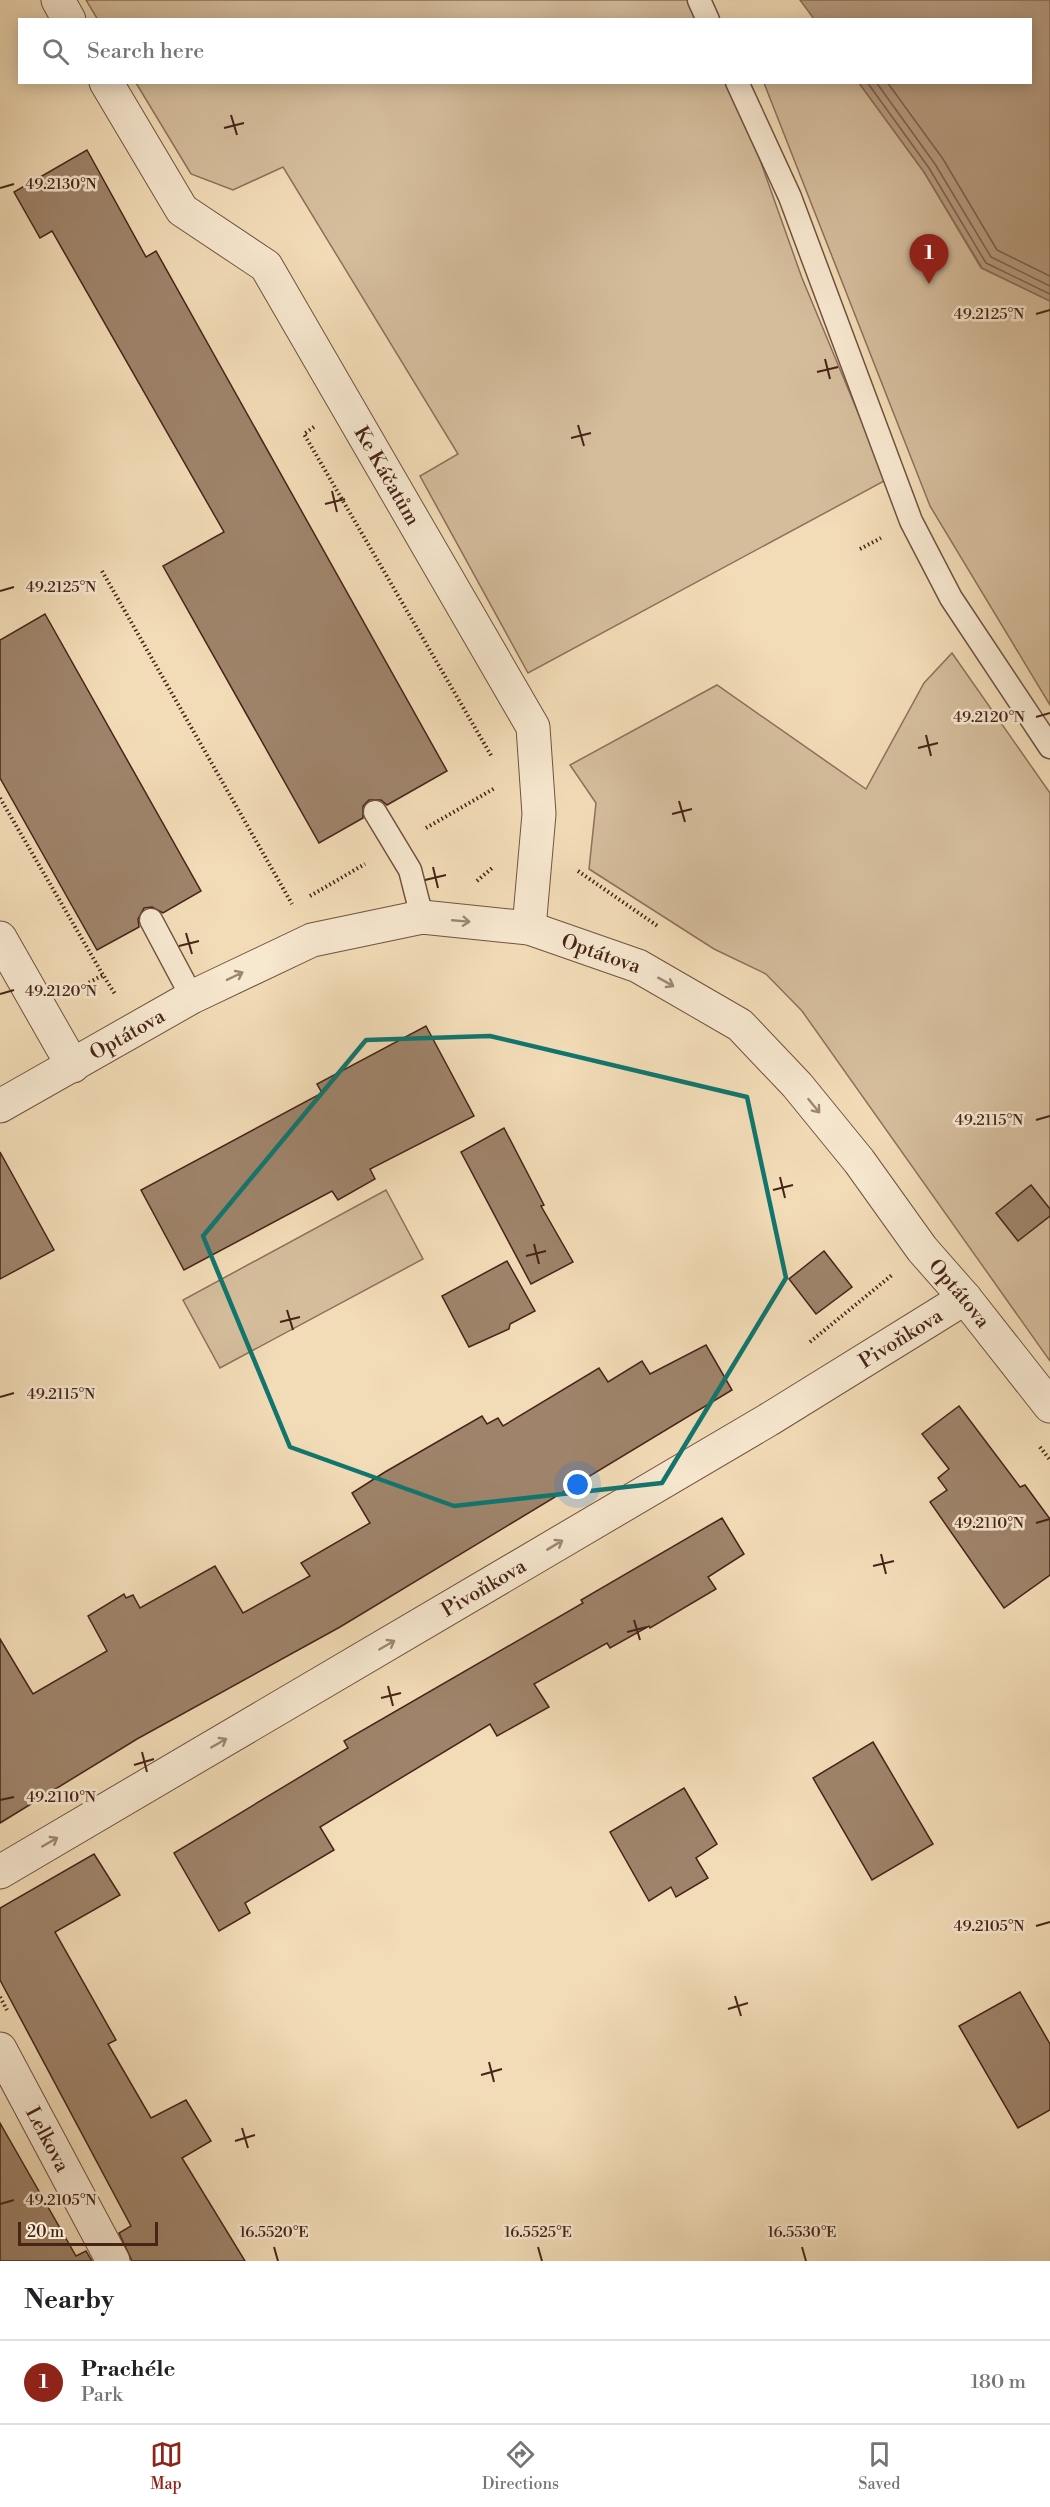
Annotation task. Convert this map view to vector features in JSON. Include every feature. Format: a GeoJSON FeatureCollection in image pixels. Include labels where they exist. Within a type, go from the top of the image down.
{"type":"FeatureCollection","features":[{"type":"Feature","properties":{"kind":"street"},"geometry":{"type":"LineString","coordinates":[[58,0],[68,18]]}},
{"type":"Feature","properties":{"kind":"street","name":"Ke Káčatům"},"geometry":{"type":"LineString","coordinates":[[107,84],[182,210],[266,266],[533,727],[539,814],[529,928]]}},
{"type":"Feature","properties":{"kind":"street","name":"Optátova"},"geometry":{"type":"LineString","coordinates":[[0,1106],[192,997],[312,940],[422,917],[529,928],[638,966],[740,1025],[797,1085],[845,1144],[922,1249],[965,1298],[1050,1406]]}},
{"type":"Feature","properties":{"kind":"street"},"geometry":{"type":"LineString","coordinates":[[0,938],[74,1066]]}},
{"type":"Feature","properties":{"kind":"street","name":"Pivoňkova"},"geometry":{"type":"LineString","coordinates":[[0,1872],[768,1420],[965,1298]]}},
{"type":"Feature","properties":{"kind":"street","name":"Lelkova"},"geometry":{"type":"LineString","coordinates":[[0,2049],[113,2261]]}},
{"type":"Feature","properties":{"kind":"lane"},"geometry":{"type":"LineString","coordinates":[[699,0],[707,18]]}},
{"type":"Feature","properties":{"kind":"lane"},"geometry":{"type":"LineString","coordinates":[[738,84],[790,197],[910,521],[951,598],[1050,747]]}},
{"type":"Feature","properties":{"kind":"lane"},"geometry":{"type":"LineString","coordinates":[[375,812],[410,870],[422,917]]}},
{"type":"Feature","properties":{"kind":"lane"},"geometry":{"type":"LineString","coordinates":[[151,920],[192,997]]}},
{"type":"Feature","properties":{"kind":"path"},"geometry":{"type":"LineString","coordinates":[[321,422],[304,434],[506,781]]}},
{"type":"Feature","properties":{"kind":"path"},"geometry":{"type":"LineString","coordinates":[[102,571],[293,906],[536,764]]}},
{"type":"Feature","properties":{"kind":"path"},"geometry":{"type":"LineString","coordinates":[[0,798],[118,999]]}},
{"type":"Feature","properties":{"kind":"path"},"geometry":{"type":"LineString","coordinates":[[41,1009],[103,975]]}},
{"type":"Feature","properties":{"kind":"path"},"geometry":{"type":"LineString","coordinates":[[801,1350],[922,1249]]}},
{"type":"Feature","properties":{"kind":"highlighted area"},"geometry":{"type":"Polygon","coordinates":[[[490,1036],[747,1097],[786,1278],[662,1483],[454,1506],[290,1447],[203,1236],[366,1040],[490,1036]]]}},
{"type":"Feature","properties":{"kind":"shaded area"},"geometry":{"type":"Polygon","coordinates":[[[86,0],[688,0],[697,18],[97,18],[86,0]]]}},
{"type":"Feature","properties":{"kind":"shaded area"},"geometry":{"type":"Polygon","coordinates":[[[137,84],[727,84],[759,157],[802,278],[886,480],[528,673],[420,476],[458,454],[283,167],[233,190],[191,174],[137,84]]]}},
{"type":"Feature","properties":{"kind":"shaded area"},"geometry":{"type":"Polygon","coordinates":[[[764,84],[860,84],[924,172],[981,268],[1050,301],[1050,705],[930,506],[764,84]]]}},
{"type":"Feature","properties":{"kind":"shaded area"},"geometry":{"type":"Polygon","coordinates":[[[952,653],[1050,793],[1050,1361],[802,1011],[766,974],[714,949],[589,869],[596,803],[570,765],[717,685],[866,789],[924,683],[952,653]]]}},
{"type":"Feature","properties":{"kind":"shaded area"},"geometry":{"type":"Polygon","coordinates":[[[386,1190],[423,1259],[220,1368],[183,1300],[386,1190]]]}},
{"type":"Feature","properties":{"kind":"water"},"geometry":{"type":"Polygon","coordinates":[[[800,0],[1050,0],[1050,301],[982,268],[924,172],[860,84],[1032,84],[1032,18],[813,18],[800,0]]]}},
{"type":"Feature","properties":{"kind":"building"},"geometry":{"type":"Polygon","coordinates":[[[87,150],[146,257],[156,251],[447,771],[387,805],[381,800],[369,800],[363,806],[363,818],[319,843],[163,566],[224,532],[52,231],[40,238],[14,192],[87,150]]]}},
{"type":"Feature","properties":{"kind":"building"},"geometry":{"type":"Polygon","coordinates":[[[45,614],[201,891],[163,913],[152,907],[144,908],[138,919],[139,927],[97,950],[0,778],[0,640],[45,614]]]}},
{"type":"Feature","properties":{"kind":"building"},"geometry":{"type":"Polygon","coordinates":[[[426,1026],[474,1116],[370,1169],[375,1179],[338,1200],[332,1191],[184,1270],[141,1190],[322,1093],[317,1084],[426,1026]]]}},
{"type":"Feature","properties":{"kind":"building"},"geometry":{"type":"Polygon","coordinates":[[[504,1128],[544,1205],[541,1206],[573,1262],[531,1284],[461,1152],[504,1128]]]}},
{"type":"Feature","properties":{"kind":"building"},"geometry":{"type":"Polygon","coordinates":[[[0,1152],[54,1250],[0,1279],[0,1152]]]}},
{"type":"Feature","properties":{"kind":"building"},"geometry":{"type":"Polygon","coordinates":[[[1031,1185],[1050,1209],[1050,1216],[1018,1241],[996,1213],[1031,1185]]]}},
{"type":"Feature","properties":{"kind":"building"},"geometry":{"type":"Polygon","coordinates":[[[824,1251],[852,1287],[816,1314],[789,1279],[824,1251]]]}},
{"type":"Feature","properties":{"kind":"building"},"geometry":{"type":"Polygon","coordinates":[[[507,1261],[535,1311],[510,1324],[509,1329],[469,1347],[442,1296],[507,1261]]]}},
{"type":"Feature","properties":{"kind":"building"},"geometry":{"type":"Polygon","coordinates":[[[706,1345],[732,1390],[340,1627],[137,1739],[0,1823],[0,1639],[33,1694],[107,1651],[88,1616],[124,1594],[126,1598],[133,1595],[140,1608],[215,1566],[243,1613],[310,1576],[301,1563],[370,1523],[352,1493],[385,1472],[482,1416],[487,1424],[498,1418],[503,1426],[599,1368],[608,1382],[642,1361],[650,1374],[706,1345]]]}},
{"type":"Feature","properties":{"kind":"building"},"geometry":{"type":"Polygon","coordinates":[[[959,1406],[1020,1487],[1025,1485],[1050,1519],[1050,1575],[1004,1608],[930,1502],[947,1490],[938,1478],[949,1469],[922,1434],[959,1406]]]}},
{"type":"Feature","properties":{"kind":"building"},"geometry":{"type":"Polygon","coordinates":[[[722,1518],[744,1554],[708,1577],[716,1589],[650,1628],[649,1626],[610,1648],[607,1643],[534,1684],[549,1707],[497,1736],[490,1724],[320,1827],[334,1850],[245,1903],[250,1913],[219,1931],[174,1853],[348,1748],[344,1741],[583,1603],[581,1600],[722,1518]]]}},
{"type":"Feature","properties":{"kind":"building"},"geometry":{"type":"Polygon","coordinates":[[[873,1742],[933,1844],[872,1880],[813,1778],[873,1742]]]}},
{"type":"Feature","properties":{"kind":"building"},"geometry":{"type":"Polygon","coordinates":[[[684,1788],[717,1844],[696,1858],[708,1878],[676,1897],[671,1887],[649,1901],[610,1832],[684,1788]]]}},
{"type":"Feature","properties":{"kind":"building"},"geometry":{"type":"Polygon","coordinates":[[[94,1854],[120,1895],[55,1932],[116,2040],[108,2044],[151,2118],[186,2100],[211,2141],[182,2158],[245,2261],[132,2261],[119,2233],[131,2226],[0,1980],[0,1908],[94,1854]]]}},
{"type":"Feature","properties":{"kind":"building"},"geometry":{"type":"Polygon","coordinates":[[[1020,1992],[1050,2044],[1050,2110],[1018,2128],[959,2026],[1020,1992]]]}},
{"type":"Feature","properties":{"kind":"building"},"geometry":{"type":"Polygon","coordinates":[[[0,2123],[76,2256],[86,2251],[92,2261],[0,2261],[0,2123]]]}},
{"type":"Feature","properties":{"kind":"place","name":"Prachéle"},"geometry":{"type":"Point","coordinates":[929,284]}}]}
